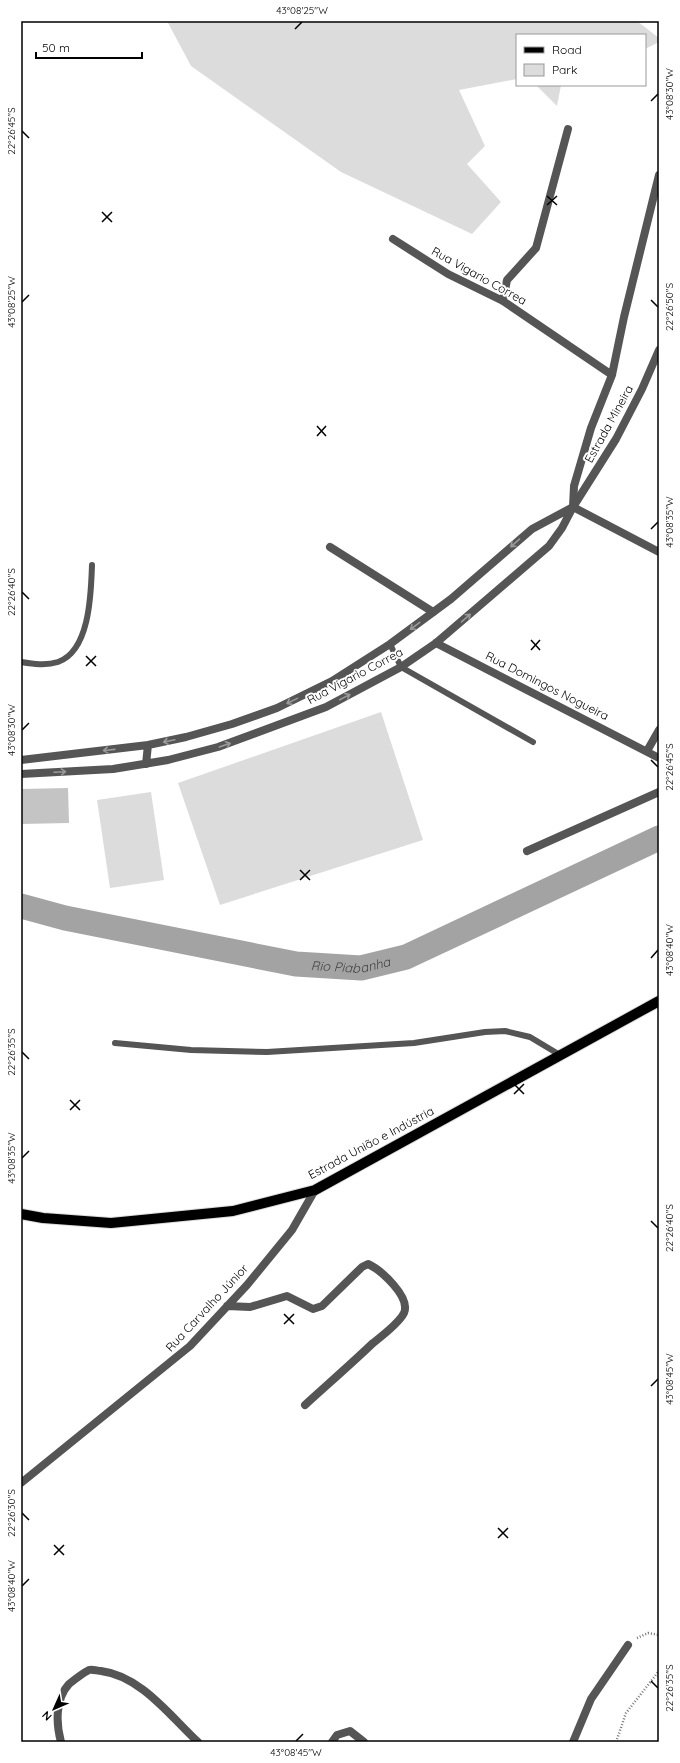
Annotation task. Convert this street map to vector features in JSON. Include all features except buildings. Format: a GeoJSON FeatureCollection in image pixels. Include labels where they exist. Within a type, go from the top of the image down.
{"type":"FeatureCollection","features":[{"type":"Feature","properties":{"kind":"main road","name":"Estrada União e Indústria"},"geometry":{"type":"LineString","coordinates":[[21,1214],[43,1218],[111,1224],[233,1211],[315,1190],[659,1001]]}},
{"type":"Feature","properties":{"kind":"street"},"geometry":{"type":"LineString","coordinates":[[503,301],[506,280],[536,248],[568,129]]}},
{"type":"Feature","properties":{"kind":"street","name":"Rua Vigario Correa"},"geometry":{"type":"LineString","coordinates":[[21,774],[114,769],[146,764],[218,747],[326,707],[401,667],[436,643],[549,546],[562,528],[573,507],[574,486],[584,450],[612,375],[624,317],[659,175]]}},
{"type":"Feature","properties":{"kind":"street","name":"Rua Vigario Correa"},"geometry":{"type":"LineString","coordinates":[[392,239],[448,274],[503,301],[612,375]]}},
{"type":"Feature","properties":{"kind":"street","name":"Estrada Mineira"},"geometry":{"type":"LineString","coordinates":[[573,507],[616,439],[642,389],[659,350]]}},
{"type":"Feature","properties":{"kind":"street"},"geometry":{"type":"LineString","coordinates":[[573,507],[659,552]]}},
{"type":"Feature","properties":{"kind":"street","name":"Rua Vigario Correa"},"geometry":{"type":"LineString","coordinates":[[21,760],[148,745],[186,737],[232,724],[277,708],[332,681],[390,644],[451,599],[532,529],[573,507]]}},
{"type":"Feature","properties":{"kind":"street"},"geometry":{"type":"LineString","coordinates":[[330,547],[433,612]]}},
{"type":"Feature","properties":{"kind":"street","name":"Rua Domingos Nogueira"},"geometry":{"type":"LineString","coordinates":[[436,643],[659,758]]}},
{"type":"Feature","properties":{"kind":"street"},"geometry":{"type":"LineString","coordinates":[[648,751],[659,730]]}},
{"type":"Feature","properties":{"kind":"street"},"geometry":{"type":"LineString","coordinates":[[146,764],[148,745]]}},
{"type":"Feature","properties":{"kind":"street"},"geometry":{"type":"LineString","coordinates":[[527,852],[659,792]]}},
{"type":"Feature","properties":{"kind":"street","name":"Rua Carvalho Júnior"},"geometry":{"type":"LineString","coordinates":[[21,1483],[174,1362],[227,1306],[292,1230],[315,1190]]}},
{"type":"Feature","properties":{"kind":"street"},"geometry":{"type":"LineString","coordinates":[[227,1306],[250,1307],[287,1296],[313,1309],[322,1306],[362,1267],[368,1264],[378,1268],[400,1294],[404,1305],[404,1313],[305,1405]]}},
{"type":"Feature","properties":{"kind":"street"},"geometry":{"type":"LineString","coordinates":[[573,1742],[591,1699],[628,1645]]}},
{"type":"Feature","properties":{"kind":"street"},"geometry":{"type":"LineString","coordinates":[[61,1742],[56,1718],[62,1697],[66,1688],[73,1681],[90,1670],[112,1672],[141,1688],[198,1742]]}},
{"type":"Feature","properties":{"kind":"street"},"geometry":{"type":"LineString","coordinates":[[332,1742],[337,1735],[350,1731],[364,1742]]}},
{"type":"Feature","properties":{"kind":"lane"},"geometry":{"type":"LineString","coordinates":[[21,662],[44,665],[59,662],[73,652],[90,608],[92,565]]}},
{"type":"Feature","properties":{"kind":"lane"},"geometry":{"type":"LineString","coordinates":[[390,644],[401,667],[533,742]]}},
{"type":"Feature","properties":{"kind":"lane"},"geometry":{"type":"LineString","coordinates":[[116,1042],[191,1050],[267,1052],[414,1043],[484,1032],[505,1031],[530,1037],[560,1055]]}},
{"type":"Feature","properties":{"kind":"path"},"geometry":{"type":"LineString","coordinates":[[628,1645],[641,1635],[648,1633],[659,1635]]}},
{"type":"Feature","properties":{"kind":"path"},"geometry":{"type":"LineString","coordinates":[[616,1742],[626,1713],[659,1671]]}},
{"type":"Feature","properties":{"kind":"green space"},"geometry":{"type":"Polygon","coordinates":[[[167,21],[637,21],[659,38],[659,42],[646,48],[646,34],[516,34],[516,79],[459,90],[485,146],[467,164],[501,202],[472,234],[341,172],[191,66],[167,21]]]}},
{"type":"Feature","properties":{"kind":"green space"},"geometry":{"type":"Polygon","coordinates":[[[537,86],[561,86],[557,106],[537,86]]]}},
{"type":"Feature","properties":{"kind":"green space"},"geometry":{"type":"Polygon","coordinates":[[[381,712],[423,840],[220,905],[178,783],[381,712]]]}},
{"type":"Feature","properties":{"kind":"green space"},"geometry":{"type":"Polygon","coordinates":[[[151,792],[164,880],[110,888],[97,800],[151,792]]]}},
{"type":"Feature","properties":{"kind":"waterway","name":"Rio Piabanha"},"geometry":{"type":"LineString","coordinates":[[21,906],[65,918],[296,964],[361,968],[406,957],[659,838]]}}]}
